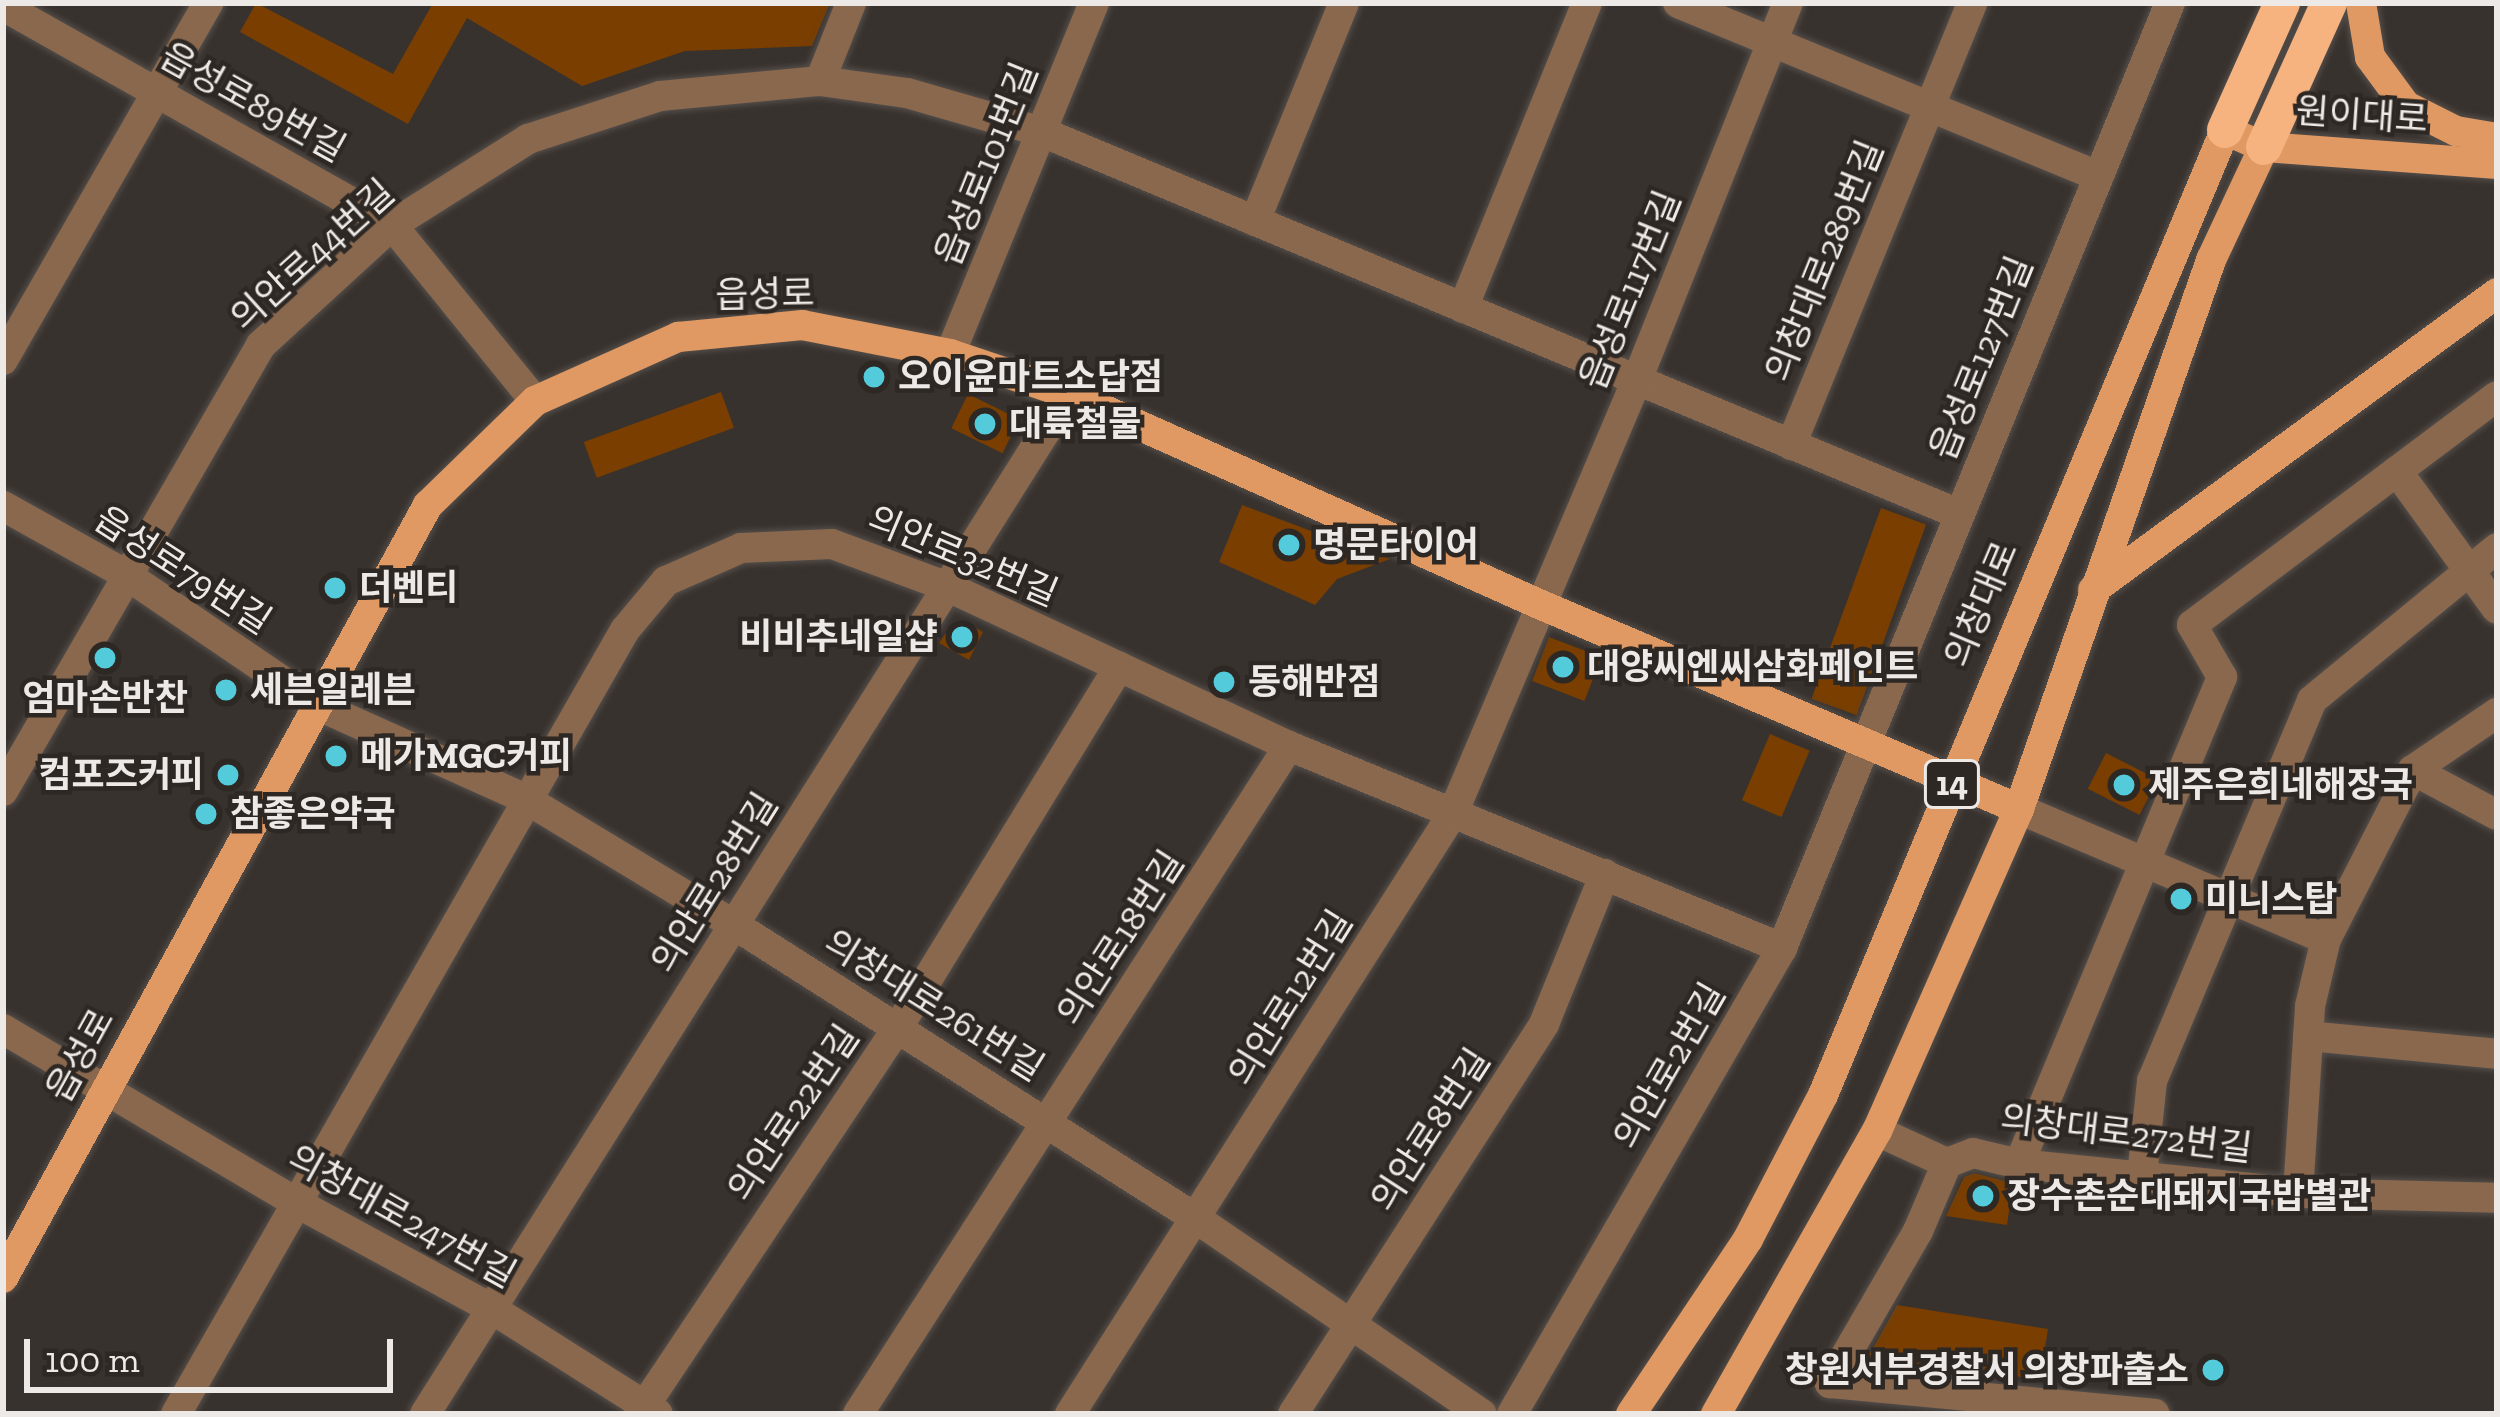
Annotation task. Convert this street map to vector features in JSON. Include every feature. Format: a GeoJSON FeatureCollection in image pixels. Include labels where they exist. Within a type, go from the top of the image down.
{"type":"FeatureCollection","features":[{"type":"Feature","properties":{"kind":"highway","name":"의창대로"},"geometry":{"type":"LineString","coordinates":[[2225,130],[2282,3]]}},
{"type":"Feature","properties":{"kind":"highway","name":"14"},"geometry":{"type":"LineString","coordinates":[[2264,147],[2329,3]]}},
{"type":"Feature","properties":{"kind":"main road"},"geometry":{"type":"LineString","coordinates":[[2361,3],[2370,57],[2406,106],[2456,131],[2497,138]]}},
{"type":"Feature","properties":{"kind":"main road","name":"원이대로"},"geometry":{"type":"LineString","coordinates":[[2225,130],[2264,147],[2497,164]]}},
{"type":"Feature","properties":{"kind":"main road","name":"의창대로"},"geometry":{"type":"LineString","coordinates":[[1631,1414],[1748,1239],[1822,1095],[2225,130]]}},
{"type":"Feature","properties":{"kind":"main road","name":"14"},"geometry":{"type":"LineString","coordinates":[[1717,1414],[1877,1131],[2019,809],[2211,260],[2264,147]]}},
{"type":"Feature","properties":{"kind":"main road"},"geometry":{"type":"LineString","coordinates":[[2093,590],[2497,293]]}},
{"type":"Feature","properties":{"kind":"main road","name":"읍성로"},"geometry":{"type":"LineString","coordinates":[[3,1278],[428,505],[535,401],[678,337],[802,326],[950,354],[1069,394],[1539,604],[2019,809]]}},
{"type":"Feature","properties":{"kind":"street"},"geometry":{"type":"LineString","coordinates":[[3,360],[208,3]]}},
{"type":"Feature","properties":{"kind":"street"},"geometry":{"type":"LineString","coordinates":[[820,81],[851,3]]}},
{"type":"Feature","properties":{"kind":"street","name":"읍성로101번길"},"geometry":{"type":"LineString","coordinates":[[950,354],[1094,3]]}},
{"type":"Feature","properties":{"kind":"street"},"geometry":{"type":"LineString","coordinates":[[1255,221],[1344,3]]}},
{"type":"Feature","properties":{"kind":"street"},"geometry":{"type":"LineString","coordinates":[[1463,308],[1587,3]]}},
{"type":"Feature","properties":{"kind":"street"},"geometry":{"type":"LineString","coordinates":[[1678,3],[2098,176]]}},
{"type":"Feature","properties":{"kind":"street","name":"읍성로117번길"},"geometry":{"type":"LineString","coordinates":[[1539,604],[1637,380],[1788,3]]}},
{"type":"Feature","properties":{"kind":"street","name":"의창대로289번길"},"geometry":{"type":"LineString","coordinates":[[1791,445],[1972,3]]}},
{"type":"Feature","properties":{"kind":"street","name":"읍성로127번길"},"geometry":{"type":"LineString","coordinates":[[1865,743],[2170,3]]}},
{"type":"Feature","properties":{"kind":"street","name":"읍성로89번길"},"geometry":{"type":"LineString","coordinates":[[3,6],[392,225],[535,401]]}},
{"type":"Feature","properties":{"kind":"street","name":"의안로44번길"},"geometry":{"type":"LineString","coordinates":[[3,791],[261,345],[392,225],[528,139],[660,96],[820,81],[907,93],[1042,132]]}},
{"type":"Feature","properties":{"kind":"street","name":"의창대로289번길"},"geometry":{"type":"LineString","coordinates":[[1042,132],[1959,514]]}},
{"type":"Feature","properties":{"kind":"street","name":"의안로28번길"},"geometry":{"type":"LineString","coordinates":[[425,1414],[1069,394]]}},
{"type":"Feature","properties":{"kind":"street"},"geometry":{"type":"LineString","coordinates":[[2019,1164],[2222,677],[2192,625],[2497,396]]}},
{"type":"Feature","properties":{"kind":"street"},"geometry":{"type":"LineString","coordinates":[[2397,471],[2497,609]]}},
{"type":"Feature","properties":{"kind":"street","name":"읍성로79번길"},"geometry":{"type":"LineString","coordinates":[[3,506],[125,574],[319,706]]}},
{"type":"Feature","properties":{"kind":"street","name":"의안로32번길"},"geometry":{"type":"LineString","coordinates":[[176,1414],[299,1204],[524,799],[625,630],[666,581],[741,548],[832,544],[948,587],[1289,746],[1782,948]]}},
{"type":"Feature","properties":{"kind":"street"},"geometry":{"type":"LineString","coordinates":[[2142,1177],[2152,1081],[2312,700],[2497,548]]}},
{"type":"Feature","properties":{"kind":"street","name":"의안로12번길"},"geometry":{"type":"LineString","coordinates":[[1070,1414],[1453,813],[1539,604]]}},
{"type":"Feature","properties":{"kind":"street","name":"의안로22번길"},"geometry":{"type":"LineString","coordinates":[[647,1411],[897,1028],[1119,667]]}},
{"type":"Feature","properties":{"kind":"street","name":"의창대로261번길"},"geometry":{"type":"LineString","coordinates":[[319,706],[524,799],[733,924],[1197,1219],[1482,1414]]}},
{"type":"Feature","properties":{"kind":"street"},"geometry":{"type":"LineString","coordinates":[[2298,1192],[2308,1036],[2326,939],[2413,770],[2497,713]]}},
{"type":"Feature","properties":{"kind":"street","name":"의안로2번길"},"geometry":{"type":"LineString","coordinates":[[1512,1414],[1782,948],[1865,743]]}},
{"type":"Feature","properties":{"kind":"street","name":"의안로18번길"},"geometry":{"type":"LineString","coordinates":[[858,1414],[1289,746]]}},
{"type":"Feature","properties":{"kind":"street"},"geometry":{"type":"LineString","coordinates":[[2413,770],[2497,815]]}},
{"type":"Feature","properties":{"kind":"street"},"geometry":{"type":"LineString","coordinates":[[2019,809],[2326,939]]}},
{"type":"Feature","properties":{"kind":"street","name":"의안로8번길"},"geometry":{"type":"LineString","coordinates":[[1293,1414],[1544,1024],[1605,874]]}},
{"type":"Feature","properties":{"kind":"street","name":"의창대로247번길"},"geometry":{"type":"LineString","coordinates":[[3,1029],[299,1204],[492,1309],[647,1411]]}},
{"type":"Feature","properties":{"kind":"street"},"geometry":{"type":"LineString","coordinates":[[2308,1036],[2497,1054]]}},
{"type":"Feature","properties":{"kind":"street"},"geometry":{"type":"LineString","coordinates":[[1877,1131],[1947,1163],[1918,1231],[1830,1383],[2155,1414]]}},
{"type":"Feature","properties":{"kind":"street","name":"의창대로272번길"},"geometry":{"type":"LineString","coordinates":[[1947,1163],[1973,1154],[2019,1164],[2298,1192],[2497,1198]]}},
{"type":"Feature","properties":{"kind":"building"},"geometry":{"type":"Polygon","coordinates":[[[256,3],[393,74],[433,3],[830,3],[812,46],[685,51],[582,86],[467,18],[408,124],[240,32],[256,3]]]}},
{"type":"Feature","properties":{"kind":"building"},"geometry":{"type":"Polygon","coordinates":[[[721,392],[734,428],[597,478],[584,442],[721,392]]]}},
{"type":"Feature","properties":{"kind":"building","name":"대륙철물"},"geometry":{"type":"Polygon","coordinates":[[[968,394],[1019,419],[1003,453],[951,428],[968,394]]]}},
{"type":"Feature","properties":{"kind":"building","name":"명문타이어"},"geometry":{"type":"Polygon","coordinates":[[[1242,505],[1390,559],[1337,579],[1315,605],[1219,562],[1242,505]]]}},
{"type":"Feature","properties":{"kind":"building"},"geometry":{"type":"Polygon","coordinates":[[[1881,508],[1926,524],[1857,715],[1812,699],[1881,508]]]}},
{"type":"Feature","properties":{"kind":"building","name":"비비추네일샵"},"geometry":{"type":"Polygon","coordinates":[[[963,621],[983,632],[969,660],[939,643],[949,628],[963,621]]]}},
{"type":"Feature","properties":{"kind":"building","name":"대양씨엔씨삼화페인트"},"geometry":{"type":"Polygon","coordinates":[[[1549,637],[1601,657],[1584,701],[1532,681],[1549,637]]]}},
{"type":"Feature","properties":{"kind":"building"},"geometry":{"type":"Polygon","coordinates":[[[1770,734],[1810,751],[1781,817],[1742,800],[1770,734]]]}},
{"type":"Feature","properties":{"kind":"building","name":"제주은희네해장국"},"geometry":{"type":"Polygon","coordinates":[[[2106,753],[2158,779],[2140,815],[2088,789],[2106,753]]]}},
{"type":"Feature","properties":{"kind":"building","name":"장수촌순대돼지국밥별관"},"geometry":{"type":"Polygon","coordinates":[[[1974,1173],[2013,1183],[2007,1225],[1946,1216],[1964,1177],[1974,1173]]]}},
{"type":"Feature","properties":{"kind":"building"},"geometry":{"type":"Polygon","coordinates":[[[1897,1305],[2048,1329],[2040,1380],[1981,1371],[1979,1378],[1963,1376],[1869,1355],[1897,1305]]]}},
{"type":"Feature","properties":{"kind":"place","name":"오이윤마트소답점"},"geometry":{"type":"Point","coordinates":[874,377]}},
{"type":"Feature","properties":{"kind":"place","name":"대륙철물"},"geometry":{"type":"Point","coordinates":[985,424]}},
{"type":"Feature","properties":{"kind":"place","name":"명문타이어"},"geometry":{"type":"Point","coordinates":[1289,545]}},
{"type":"Feature","properties":{"kind":"place","name":"더벤티"},"geometry":{"type":"Point","coordinates":[335,588]}},
{"type":"Feature","properties":{"kind":"place","name":"비비추네일샵"},"geometry":{"type":"Point","coordinates":[962,637]}},
{"type":"Feature","properties":{"kind":"place","name":"엄마손반찬"},"geometry":{"type":"Point","coordinates":[105,658]}},
{"type":"Feature","properties":{"kind":"place","name":"대양씨엔씨삼화페인트"},"geometry":{"type":"Point","coordinates":[1563,667]}},
{"type":"Feature","properties":{"kind":"place","name":"동해반점"},"geometry":{"type":"Point","coordinates":[1224,682]}},
{"type":"Feature","properties":{"kind":"place","name":"세븐일레븐"},"geometry":{"type":"Point","coordinates":[226,690]}},
{"type":"Feature","properties":{"kind":"place","name":"메가MGC커피"},"geometry":{"type":"Point","coordinates":[336,756]}},
{"type":"Feature","properties":{"kind":"place","name":"컴포즈커피"},"geometry":{"type":"Point","coordinates":[228,775]}},
{"type":"Feature","properties":{"kind":"place","name":"제주은희네해장국"},"geometry":{"type":"Point","coordinates":[2124,785]}},
{"type":"Feature","properties":{"kind":"place","name":"참좋은약국"},"geometry":{"type":"Point","coordinates":[206,814]}},
{"type":"Feature","properties":{"kind":"place","name":"미니스탑"},"geometry":{"type":"Point","coordinates":[2181,899]}},
{"type":"Feature","properties":{"kind":"place","name":"장수촌순대돼지국밥별관"},"geometry":{"type":"Point","coordinates":[1983,1196]}},
{"type":"Feature","properties":{"kind":"place","name":"창원서부경찰서 의창파출소"},"geometry":{"type":"Point","coordinates":[2213,1370]}}]}
